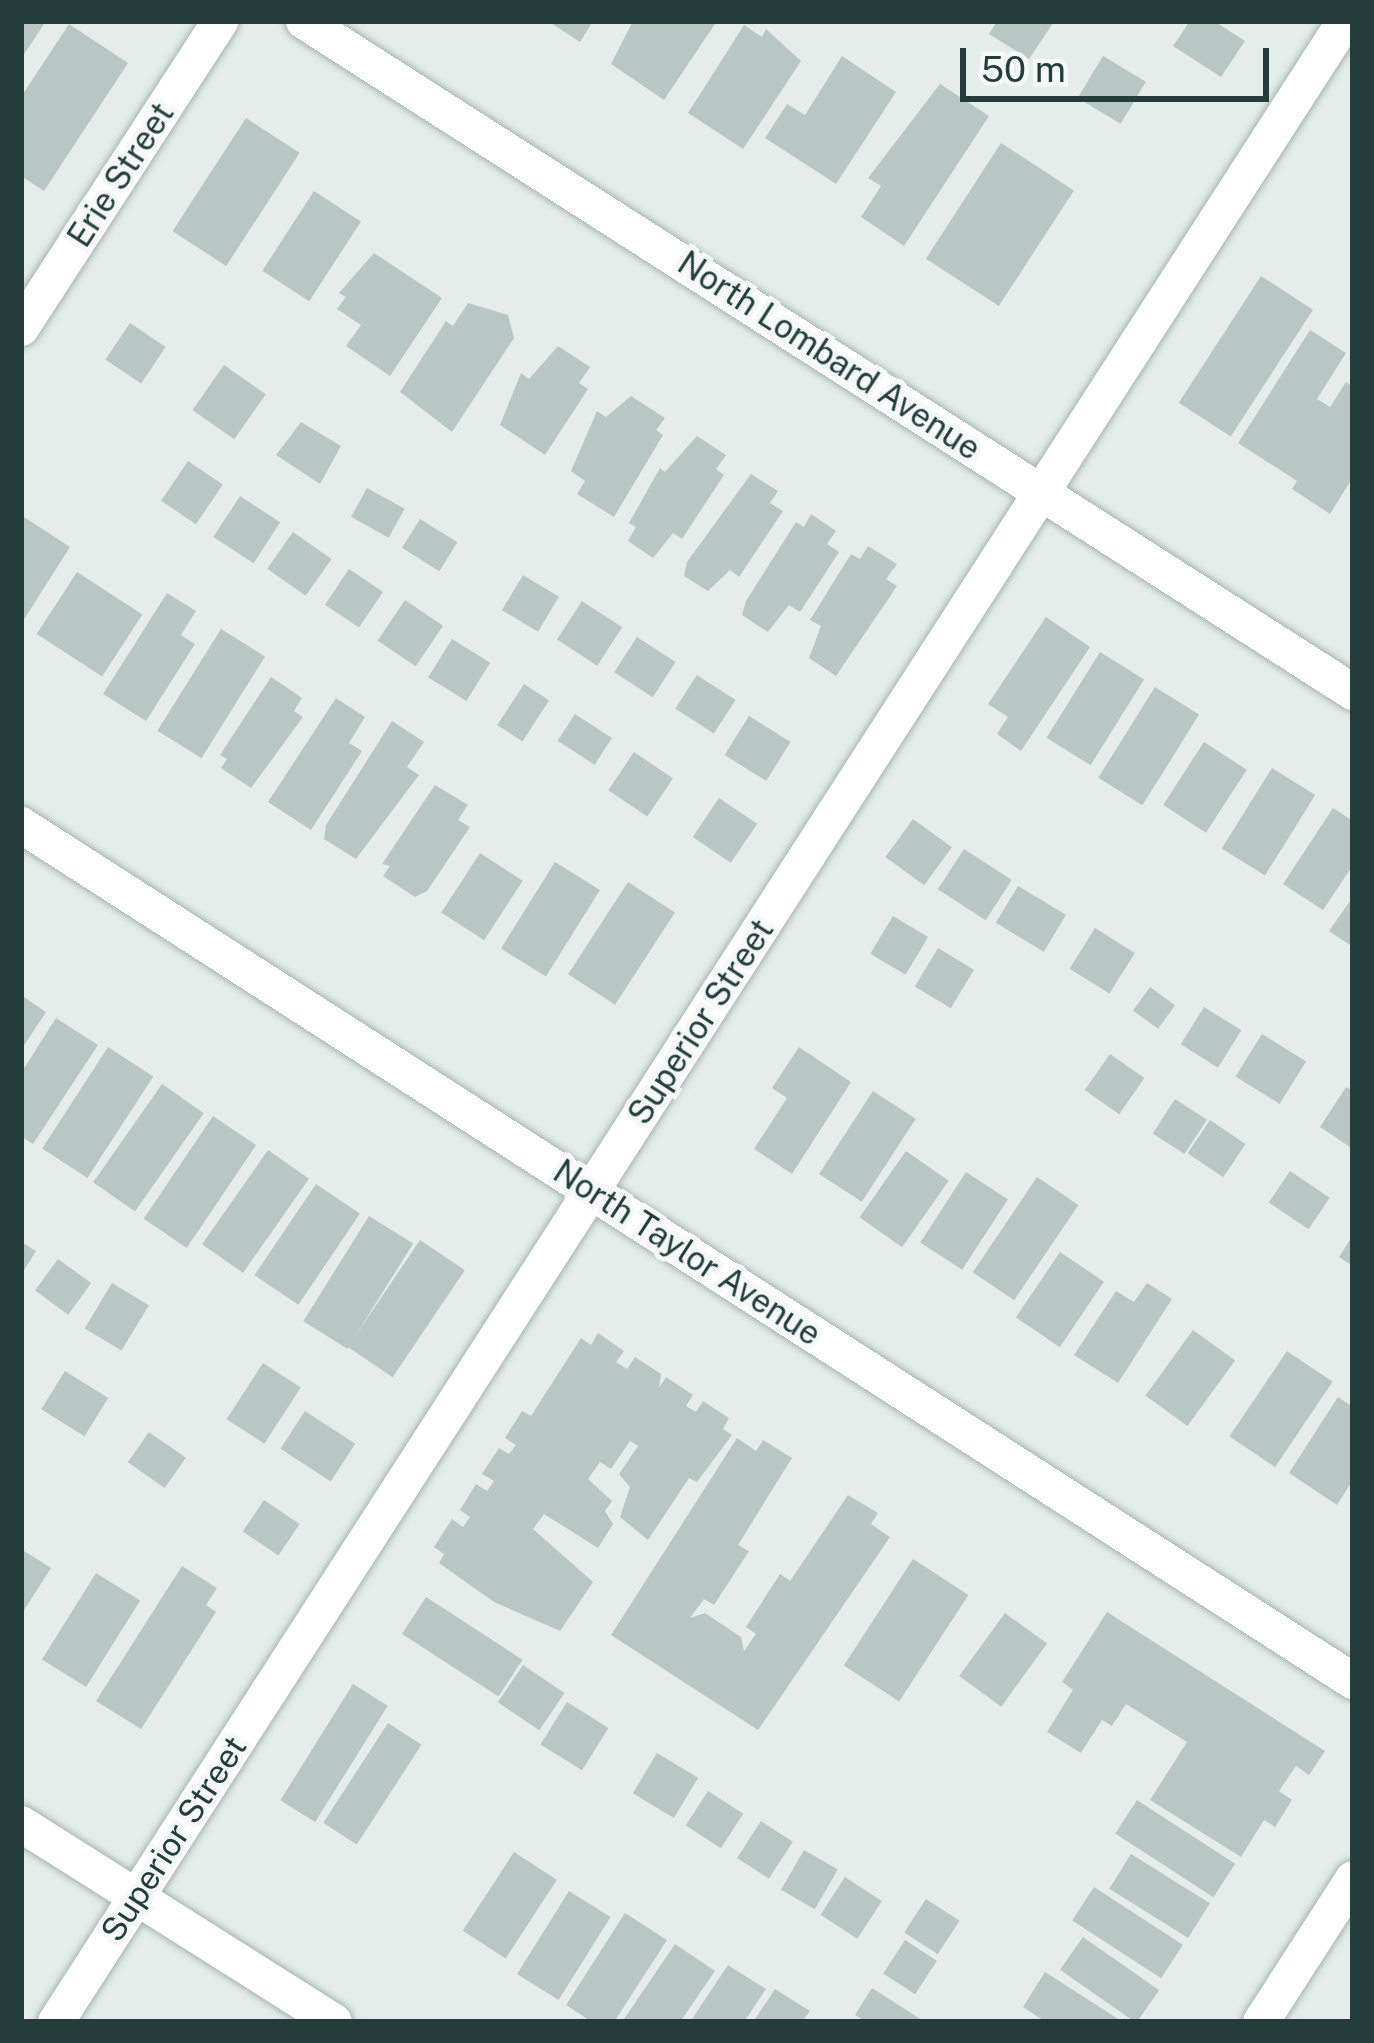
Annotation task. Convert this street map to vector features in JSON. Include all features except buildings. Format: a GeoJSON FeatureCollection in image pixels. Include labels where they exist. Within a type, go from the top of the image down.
{"type":"FeatureCollection","features":[{"type":"Feature","properties":{"kind":"street","name":"Erie Street"},"geometry":{"type":"LineString","coordinates":[[21,328],[220,21]]}},
{"type":"Feature","properties":{"kind":"street","name":"North Lombard Avenue"},"geometry":{"type":"LineString","coordinates":[[304,21],[1353,692]]}},
{"type":"Feature","properties":{"kind":"street","name":"Superior Street"},"geometry":{"type":"LineString","coordinates":[[56,2022],[1345,21]]}},
{"type":"Feature","properties":{"kind":"street","name":"North Taylor Avenue"},"geometry":{"type":"LineString","coordinates":[[21,825],[1353,1681]]}},
{"type":"Feature","properties":{"kind":"street"},"geometry":{"type":"LineString","coordinates":[[21,1823],[334,2022]]}},
{"type":"Feature","properties":{"kind":"street"},"geometry":{"type":"LineString","coordinates":[[1261,2022],[1353,1879]]}}]}
